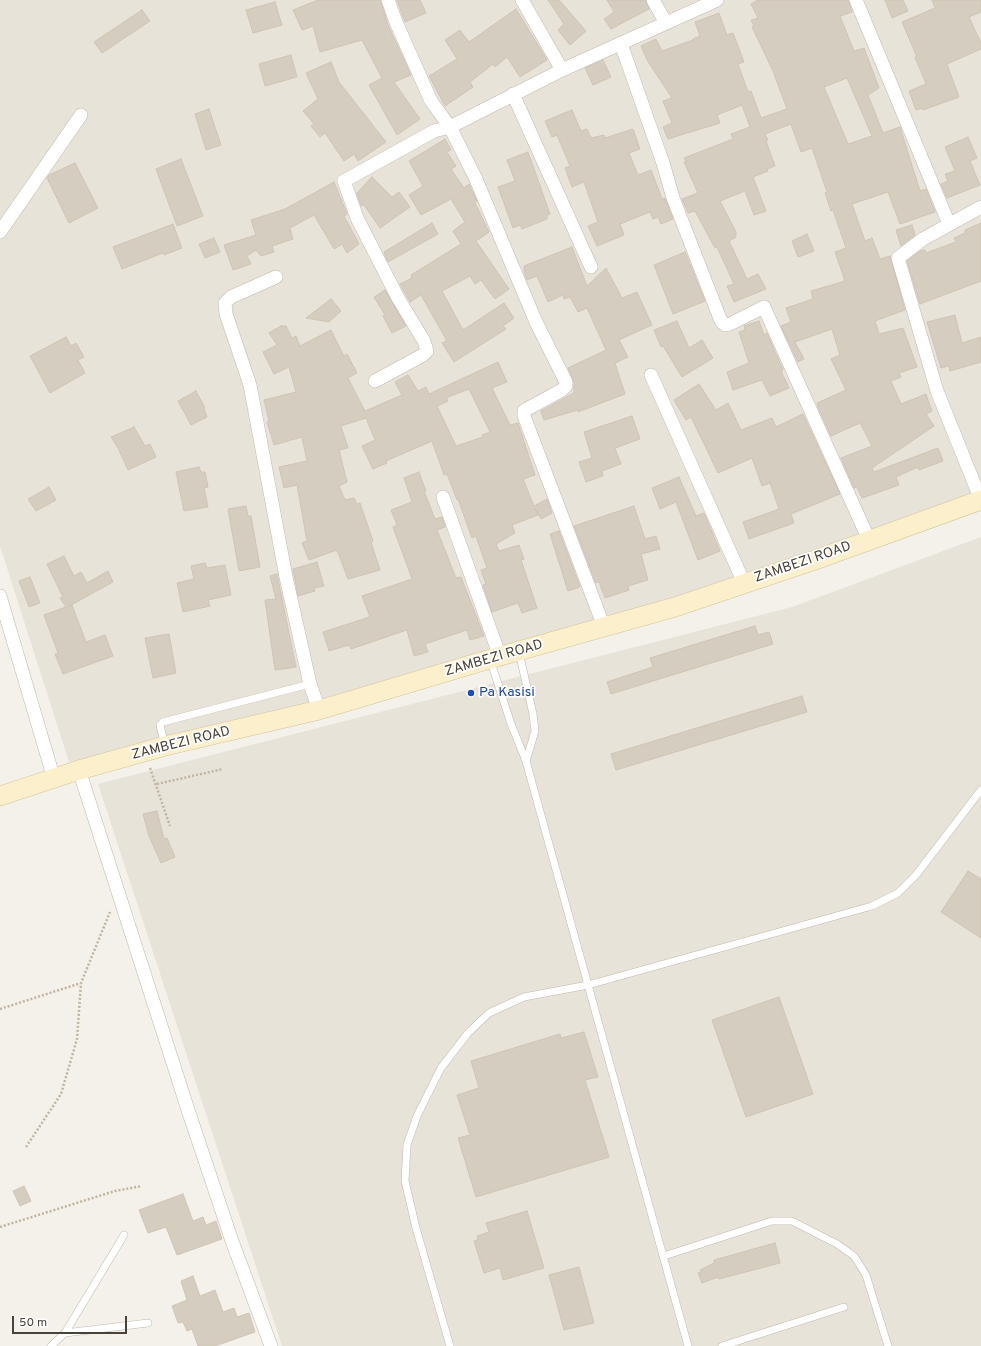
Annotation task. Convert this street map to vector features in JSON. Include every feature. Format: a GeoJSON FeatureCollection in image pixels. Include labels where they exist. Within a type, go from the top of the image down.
{"type":"FeatureCollection","features":[{"type":"Feature","properties":{"kind":"main road","name":"ZAMBEZI ROAD"},"geometry":{"type":"LineString","coordinates":[[0,796],[79,770],[165,746],[319,710],[675,607],[981,500]]}},
{"type":"Feature","properties":{"kind":"street"},"geometry":{"type":"LineString","coordinates":[[388,0],[396,22],[431,101],[450,128],[476,177],[533,315],[566,382],[566,386],[562,390],[524,411],[524,416],[604,627]]}},
{"type":"Feature","properties":{"kind":"street"},"geometry":{"type":"LineString","coordinates":[[522,0],[562,70]]}},
{"type":"Feature","properties":{"kind":"street"},"geometry":{"type":"LineString","coordinates":[[653,0],[666,23]]}},
{"type":"Feature","properties":{"kind":"street"},"geometry":{"type":"LineString","coordinates":[[374,380],[423,355],[426,351],[424,342],[398,298],[357,218],[344,181],[434,131],[450,128],[513,94],[562,70],[717,0]]}},
{"type":"Feature","properties":{"kind":"street"},"geometry":{"type":"LineString","coordinates":[[856,0],[949,224]]}},
{"type":"Feature","properties":{"kind":"street"},"geometry":{"type":"LineString","coordinates":[[621,44],[656,143],[673,198],[721,321],[725,325],[730,324],[764,307],[869,540]]}},
{"type":"Feature","properties":{"kind":"street"},"geometry":{"type":"LineString","coordinates":[[513,94],[592,267]]}},
{"type":"Feature","properties":{"kind":"street"},"geometry":{"type":"LineString","coordinates":[[0,232],[81,115]]}},
{"type":"Feature","properties":{"kind":"street"},"geometry":{"type":"LineString","coordinates":[[981,207],[949,224],[898,258],[937,391],[981,500]]}},
{"type":"Feature","properties":{"kind":"street"},"geometry":{"type":"LineString","coordinates":[[276,276],[230,297],[225,303],[226,314],[250,385],[273,516],[310,684],[319,710]]}},
{"type":"Feature","properties":{"kind":"street"},"geometry":{"type":"LineString","coordinates":[[651,375],[744,583]]}},
{"type":"Feature","properties":{"kind":"street"},"geometry":{"type":"LineString","coordinates":[[443,497],[495,658]]}},
{"type":"Feature","properties":{"kind":"street"},"geometry":{"type":"LineString","coordinates":[[0,596],[54,779]]}},
{"type":"Feature","properties":{"kind":"street"},"geometry":{"type":"LineString","coordinates":[[79,770],[189,1113],[232,1241],[271,1346]]}},
{"type":"Feature","properties":{"kind":"lane"},"geometry":{"type":"LineString","coordinates":[[519,652],[533,714],[535,731],[526,761]]}},
{"type":"Feature","properties":{"kind":"lane"},"geometry":{"type":"LineString","coordinates":[[495,658],[511,724],[526,761],[688,1346]]}},
{"type":"Feature","properties":{"kind":"lane"},"geometry":{"type":"LineString","coordinates":[[165,746],[160,725],[163,722],[310,684]]}},
{"type":"Feature","properties":{"kind":"lane"},"geometry":{"type":"LineString","coordinates":[[450,1346],[416,1228],[405,1181],[407,1145],[417,1116],[441,1068],[468,1033],[490,1013],[524,997],[588,985],[872,906],[898,893],[916,875],[981,790]]}},
{"type":"Feature","properties":{"kind":"lane"},"geometry":{"type":"LineString","coordinates":[[664,1256],[772,1221],[792,1221],[837,1244],[854,1256],[866,1275],[888,1346]]}},
{"type":"Feature","properties":{"kind":"lane"},"geometry":{"type":"LineString","coordinates":[[51,1346],[65,1333],[124,1235]]}},
{"type":"Feature","properties":{"kind":"lane"},"geometry":{"type":"LineString","coordinates":[[722,1346],[844,1307]]}},
{"type":"Feature","properties":{"kind":"lane"},"geometry":{"type":"LineString","coordinates":[[65,1333],[148,1323]]}},
{"type":"Feature","properties":{"kind":"path"},"geometry":{"type":"LineString","coordinates":[[144,753],[157,784],[170,826]]}},
{"type":"Feature","properties":{"kind":"path"},"geometry":{"type":"LineString","coordinates":[[157,784],[223,769]]}},
{"type":"Feature","properties":{"kind":"path"},"geometry":{"type":"LineString","coordinates":[[26,1147],[61,1094],[77,1039],[81,983],[111,910],[120,899]]}},
{"type":"Feature","properties":{"kind":"path"},"geometry":{"type":"LineString","coordinates":[[0,1009],[81,983]]}},
{"type":"Feature","properties":{"kind":"path"},"geometry":{"type":"LineString","coordinates":[[0,1227],[115,1191],[142,1186]]}},
{"type":"Feature","properties":{"kind":"shaded area"},"geometry":{"type":"Polygon","coordinates":[[[0,0],[981,0],[981,494],[749,578],[323,707],[69,762],[0,546],[0,0]]]}},
{"type":"Feature","properties":{"kind":"shaded area"},"geometry":{"type":"Polygon","coordinates":[[[981,537],[981,1346],[282,1346],[98,784],[792,607],[981,537]]]}},
{"type":"Feature","properties":{"kind":"building"},"geometry":{"type":"Polygon","coordinates":[[[318,0],[380,0],[388,25],[411,75],[394,82],[420,119],[397,135],[369,85],[382,78],[362,40],[320,52],[313,26],[302,30],[293,10],[318,0]]]}},
{"type":"Feature","properties":{"kind":"building"},"geometry":{"type":"Polygon","coordinates":[[[397,0],[420,0],[426,13],[405,22],[397,0]]]}},
{"type":"Feature","properties":{"kind":"building"},"geometry":{"type":"Polygon","coordinates":[[[548,0],[559,0],[586,31],[570,45],[558,30],[564,24],[548,0]]]}},
{"type":"Feature","properties":{"kind":"building"},"geometry":{"type":"Polygon","coordinates":[[[607,0],[645,0],[649,9],[611,29],[604,19],[614,12],[607,0]]]}},
{"type":"Feature","properties":{"kind":"building"},"geometry":{"type":"Polygon","coordinates":[[[758,0],[848,0],[852,12],[840,16],[854,51],[864,48],[879,88],[868,95],[883,133],[900,127],[920,191],[926,189],[935,212],[900,224],[888,192],[852,204],[865,241],[872,238],[880,259],[890,256],[905,310],[875,321],[879,334],[903,328],[917,367],[899,373],[901,377],[891,381],[901,404],[926,394],[932,411],[926,414],[934,426],[872,468],[874,472],[938,448],[943,461],[919,470],[918,467],[896,477],[899,485],[862,498],[857,487],[854,488],[841,458],[872,446],[860,423],[831,436],[817,403],[846,390],[831,359],[840,355],[832,329],[795,342],[804,359],[798,362],[781,326],[791,322],[786,308],[813,299],[811,291],[845,281],[835,252],[846,248],[833,210],[831,211],[825,193],[827,192],[812,148],[801,152],[791,124],[765,134],[775,166],[767,169],[768,171],[753,177],[766,211],[754,215],[745,191],[720,201],[736,232],[736,237],[729,241],[747,279],[758,274],[766,289],[734,302],[727,286],[734,284],[717,247],[715,248],[695,211],[688,213],[682,199],[698,193],[684,162],[686,161],[684,158],[733,139],[731,134],[750,127],[742,105],[717,115],[720,123],[668,139],[663,127],[672,123],[663,101],[672,98],[647,60],[641,46],[656,39],[662,51],[693,40],[700,36],[695,22],[719,13],[727,35],[733,33],[744,62],[738,64],[748,92],[751,91],[761,118],[787,109],[773,71],[752,27],[754,26],[751,20],[758,18],[751,4],[758,0]],[[847,78],[824,87],[848,144],[872,136],[847,78]]]}},
{"type":"Feature","properties":{"kind":"building"},"geometry":{"type":"Polygon","coordinates":[[[885,0],[903,0],[908,11],[892,18],[885,0]]]}},
{"type":"Feature","properties":{"kind":"building"},"geometry":{"type":"Polygon","coordinates":[[[932,0],[981,0],[981,12],[969,17],[981,43],[981,49],[947,64],[959,97],[923,110],[922,108],[916,110],[909,91],[926,84],[915,57],[917,57],[902,22],[935,8],[932,0]]]}},
{"type":"Feature","properties":{"kind":"building"},"geometry":{"type":"Polygon","coordinates":[[[275,2],[282,25],[253,33],[246,10],[275,2]]]}},
{"type":"Feature","properties":{"kind":"building"},"geometry":{"type":"Polygon","coordinates":[[[516,9],[547,60],[520,77],[507,57],[495,67],[493,64],[470,82],[473,87],[445,106],[429,76],[457,59],[445,40],[460,30],[469,42],[516,9]]]}},
{"type":"Feature","properties":{"kind":"building"},"geometry":{"type":"Polygon","coordinates":[[[142,10],[150,21],[102,53],[94,42],[142,10]]]}},
{"type":"Feature","properties":{"kind":"building"},"geometry":{"type":"Polygon","coordinates":[[[291,55],[297,77],[265,86],[259,64],[291,55]]]}},
{"type":"Feature","properties":{"kind":"building"},"geometry":{"type":"Polygon","coordinates":[[[603,60],[611,77],[593,85],[585,68],[603,60]]]}},
{"type":"Feature","properties":{"kind":"building"},"geometry":{"type":"Polygon","coordinates":[[[331,62],[339,82],[386,142],[358,161],[354,154],[344,161],[325,133],[320,137],[311,126],[314,124],[303,111],[318,99],[306,73],[331,62]]]}},
{"type":"Feature","properties":{"kind":"building"},"geometry":{"type":"Polygon","coordinates":[[[209,109],[221,145],[206,150],[195,114],[209,109]]]}},
{"type":"Feature","properties":{"kind":"building"},"geometry":{"type":"Polygon","coordinates":[[[572,110],[581,131],[587,129],[591,138],[604,135],[605,138],[633,129],[640,149],[629,153],[638,175],[651,170],[662,199],[665,198],[673,219],[661,224],[658,217],[653,219],[650,212],[620,224],[624,235],[597,246],[588,226],[598,222],[584,182],[572,187],[565,168],[570,166],[557,135],[552,137],[545,121],[572,110]]]}},
{"type":"Feature","properties":{"kind":"building"},"geometry":{"type":"Polygon","coordinates":[[[968,137],[977,158],[970,161],[980,185],[947,198],[941,184],[948,181],[945,174],[955,171],[945,147],[968,137]]]}},
{"type":"Feature","properties":{"kind":"building"},"geometry":{"type":"Polygon","coordinates":[[[445,139],[451,150],[447,152],[456,166],[451,169],[464,188],[469,184],[477,201],[475,203],[489,232],[476,241],[509,289],[495,299],[481,280],[475,284],[470,276],[442,291],[463,330],[504,303],[514,318],[503,326],[506,329],[454,362],[442,343],[447,341],[421,295],[410,302],[400,284],[412,278],[411,275],[461,244],[453,231],[465,222],[451,199],[421,215],[409,195],[423,186],[409,161],[445,139]]]}},
{"type":"Feature","properties":{"kind":"building"},"geometry":{"type":"Polygon","coordinates":[[[528,152],[550,214],[547,215],[547,219],[522,229],[520,225],[513,228],[498,187],[515,181],[507,160],[528,152]]]}},
{"type":"Feature","properties":{"kind":"building"},"geometry":{"type":"Polygon","coordinates":[[[181,159],[203,216],[177,226],[156,169],[181,159]]]}},
{"type":"Feature","properties":{"kind":"building"},"geometry":{"type":"Polygon","coordinates":[[[75,163],[98,208],[69,223],[47,178],[49,175],[75,163]]]}},
{"type":"Feature","properties":{"kind":"building"},"geometry":{"type":"Polygon","coordinates":[[[372,177],[392,197],[399,192],[410,207],[380,228],[364,205],[361,206],[357,193],[372,177]]]}},
{"type":"Feature","properties":{"kind":"building"},"geometry":{"type":"Polygon","coordinates":[[[334,182],[347,214],[344,216],[359,244],[347,253],[342,244],[334,249],[314,215],[290,228],[293,239],[272,246],[274,252],[261,256],[256,250],[247,256],[251,264],[233,270],[224,245],[256,235],[251,220],[285,209],[334,182]]]}},
{"type":"Feature","properties":{"kind":"building"},"geometry":{"type":"Polygon","coordinates":[[[432,223],[438,234],[388,262],[384,252],[432,223]]]}},
{"type":"Feature","properties":{"kind":"building"},"geometry":{"type":"Polygon","coordinates":[[[981,223],[981,281],[920,304],[907,261],[920,251],[925,250],[926,253],[956,242],[954,238],[965,233],[965,230],[981,223]]]}},
{"type":"Feature","properties":{"kind":"building"},"geometry":{"type":"Polygon","coordinates":[[[173,224],[182,248],[164,255],[163,253],[122,269],[113,247],[173,224]]]}},
{"type":"Feature","properties":{"kind":"building"},"geometry":{"type":"Polygon","coordinates":[[[912,225],[915,235],[901,246],[896,230],[912,225]]]}},
{"type":"Feature","properties":{"kind":"building"},"geometry":{"type":"Polygon","coordinates":[[[807,234],[814,251],[798,257],[792,241],[807,234]]]}},
{"type":"Feature","properties":{"kind":"building"},"geometry":{"type":"Polygon","coordinates":[[[214,238],[220,252],[205,258],[199,244],[214,238]]]}},
{"type":"Feature","properties":{"kind":"building"},"geometry":{"type":"Polygon","coordinates":[[[572,247],[587,286],[606,268],[622,298],[637,292],[652,325],[619,340],[628,357],[615,363],[625,394],[578,412],[578,410],[544,420],[541,411],[574,393],[574,382],[568,368],[606,350],[587,308],[578,312],[570,297],[564,299],[563,295],[548,302],[537,276],[527,280],[524,272],[524,266],[572,247]]]}},
{"type":"Feature","properties":{"kind":"building"},"geometry":{"type":"Polygon","coordinates":[[[685,252],[705,301],[673,314],[654,265],[685,252]]]}},
{"type":"Feature","properties":{"kind":"building"},"geometry":{"type":"Polygon","coordinates":[[[385,290],[406,326],[392,333],[383,316],[385,315],[374,297],[385,290]]]}},
{"type":"Feature","properties":{"kind":"building"},"geometry":{"type":"Polygon","coordinates":[[[331,299],[341,311],[329,322],[306,318],[331,299]]]}},
{"type":"Feature","properties":{"kind":"building"},"geometry":{"type":"Polygon","coordinates":[[[955,315],[962,343],[981,337],[981,362],[950,371],[949,366],[941,368],[927,322],[955,315]]]}},
{"type":"Feature","properties":{"kind":"building"},"geometry":{"type":"Polygon","coordinates":[[[677,321],[689,348],[702,340],[713,358],[682,377],[663,346],[661,347],[654,330],[677,321]]]}},
{"type":"Feature","properties":{"kind":"building"},"geometry":{"type":"Polygon","coordinates":[[[759,321],[764,335],[767,333],[789,388],[770,396],[762,380],[733,390],[727,372],[749,363],[739,332],[745,330],[744,326],[759,321]]]}},
{"type":"Feature","properties":{"kind":"building"},"geometry":{"type":"Polygon","coordinates":[[[281,326],[286,326],[292,338],[296,336],[300,346],[331,330],[344,356],[347,354],[357,373],[348,378],[365,411],[402,395],[395,382],[408,375],[418,391],[426,387],[429,394],[498,362],[507,382],[492,388],[510,425],[518,423],[535,475],[523,479],[534,506],[547,499],[552,513],[541,519],[535,508],[538,515],[512,525],[515,533],[496,544],[499,551],[519,545],[524,559],[521,560],[537,608],[522,613],[518,603],[492,612],[483,585],[486,584],[481,570],[487,568],[476,536],[472,538],[458,499],[457,500],[447,474],[444,475],[432,441],[386,461],[387,463],[373,469],[362,446],[375,440],[366,418],[341,426],[348,448],[339,450],[347,482],[339,486],[345,500],[354,498],[357,504],[360,503],[373,541],[371,542],[380,570],[348,579],[337,550],[309,560],[302,543],[307,541],[297,485],[284,488],[279,467],[307,461],[302,437],[274,445],[267,422],[269,421],[264,400],[296,392],[289,367],[274,374],[263,352],[277,345],[269,333],[281,326]],[[469,389],[446,398],[448,401],[437,406],[456,446],[483,437],[482,435],[490,432],[469,389]]]}},
{"type":"Feature","properties":{"kind":"building"},"geometry":{"type":"Polygon","coordinates":[[[66,337],[71,346],[76,343],[84,357],[78,360],[85,373],[50,393],[30,356],[66,337]]]}},
{"type":"Feature","properties":{"kind":"building"},"geometry":{"type":"Polygon","coordinates":[[[699,384],[716,410],[728,403],[741,430],[772,418],[776,427],[803,414],[840,494],[791,514],[794,523],[749,539],[743,522],[779,509],[770,483],[762,486],[752,458],[718,473],[691,417],[686,420],[674,400],[699,384]]]}},
{"type":"Feature","properties":{"kind":"building"},"geometry":{"type":"Polygon","coordinates":[[[196,391],[205,408],[207,417],[191,425],[178,401],[196,391]]]}},
{"type":"Feature","properties":{"kind":"building"},"geometry":{"type":"Polygon","coordinates":[[[632,416],[640,439],[615,448],[621,464],[602,471],[603,476],[586,482],[579,462],[592,458],[584,432],[632,416]]]}},
{"type":"Feature","properties":{"kind":"building"},"geometry":{"type":"Polygon","coordinates":[[[134,427],[145,446],[150,444],[156,457],[128,470],[111,437],[134,427]]]}},
{"type":"Feature","properties":{"kind":"building"},"geometry":{"type":"Polygon","coordinates":[[[199,467],[201,472],[205,472],[208,487],[204,488],[208,507],[184,511],[176,472],[199,467]]]}},
{"type":"Feature","properties":{"kind":"building"},"geometry":{"type":"Polygon","coordinates":[[[419,472],[426,491],[424,491],[435,519],[442,517],[445,527],[437,530],[456,578],[461,577],[484,636],[470,640],[467,630],[425,644],[428,652],[414,656],[407,630],[351,649],[349,645],[329,651],[323,632],[370,617],[362,596],[412,579],[393,527],[397,525],[391,510],[412,502],[404,478],[419,472]]]}},
{"type":"Feature","properties":{"kind":"building"},"geometry":{"type":"Polygon","coordinates":[[[679,477],[696,516],[704,513],[720,551],[698,560],[676,502],[660,509],[652,488],[679,477]]]}},
{"type":"Feature","properties":{"kind":"building"},"geometry":{"type":"Polygon","coordinates":[[[49,487],[56,500],[36,511],[28,499],[49,487]]]}},
{"type":"Feature","properties":{"kind":"building"},"geometry":{"type":"Polygon","coordinates":[[[246,506],[248,516],[251,516],[260,567],[239,571],[228,509],[246,506]]]}},
{"type":"Feature","properties":{"kind":"building"},"geometry":{"type":"Polygon","coordinates":[[[634,506],[645,539],[656,536],[660,549],[641,554],[648,580],[628,586],[629,590],[605,598],[599,582],[596,583],[574,526],[634,506]]]}},
{"type":"Feature","properties":{"kind":"building"},"geometry":{"type":"Polygon","coordinates":[[[559,531],[580,587],[568,591],[550,534],[559,531]]]}},
{"type":"Feature","properties":{"kind":"building"},"geometry":{"type":"Polygon","coordinates":[[[64,556],[74,576],[81,572],[87,583],[108,571],[113,582],[69,606],[72,605],[86,642],[105,635],[113,656],[63,674],[55,654],[58,653],[44,615],[66,607],[60,598],[63,597],[47,564],[64,556]]]}},
{"type":"Feature","properties":{"kind":"building"},"geometry":{"type":"Polygon","coordinates":[[[317,562],[324,586],[314,588],[315,591],[298,596],[293,569],[317,562]]]}},
{"type":"Feature","properties":{"kind":"building"},"geometry":{"type":"Polygon","coordinates":[[[205,563],[207,568],[225,565],[231,595],[208,600],[210,606],[183,612],[177,583],[194,579],[191,566],[205,563]]]}},
{"type":"Feature","properties":{"kind":"building"},"geometry":{"type":"Polygon","coordinates":[[[277,574],[296,667],[275,670],[265,600],[276,599],[270,576],[277,574]]]}},
{"type":"Feature","properties":{"kind":"building"},"geometry":{"type":"Polygon","coordinates":[[[30,577],[40,603],[29,607],[19,581],[30,577]]]}},
{"type":"Feature","properties":{"kind":"building"},"geometry":{"type":"Polygon","coordinates":[[[755,626],[758,635],[769,632],[773,644],[611,694],[607,682],[653,667],[650,658],[755,626]]]}},
{"type":"Feature","properties":{"kind":"building"},"geometry":{"type":"Polygon","coordinates":[[[169,634],[176,673],[153,678],[145,638],[169,634]]]}},
{"type":"Feature","properties":{"kind":"building"},"geometry":{"type":"Polygon","coordinates":[[[802,696],[807,712],[616,770],[611,754],[802,696]]]}},
{"type":"Feature","properties":{"kind":"building"},"geometry":{"type":"Polygon","coordinates":[[[157,811],[164,839],[167,838],[175,857],[161,863],[149,836],[143,814],[157,811]]]}},
{"type":"Feature","properties":{"kind":"building"},"geometry":{"type":"Polygon","coordinates":[[[968,871],[981,879],[981,938],[941,912],[968,871]]]}},
{"type":"Feature","properties":{"kind":"building"},"geometry":{"type":"Polygon","coordinates":[[[779,997],[813,1094],[746,1117],[712,1020],[779,997]]]}},
{"type":"Feature","properties":{"kind":"building"},"geometry":{"type":"Polygon","coordinates":[[[584,1032],[598,1077],[585,1080],[609,1157],[476,1197],[458,1138],[470,1135],[457,1095],[479,1088],[471,1061],[560,1034],[561,1038],[584,1032]]]}},
{"type":"Feature","properties":{"kind":"building"},"geometry":{"type":"Polygon","coordinates":[[[24,1186],[31,1201],[20,1206],[13,1191],[24,1186]]]}},
{"type":"Feature","properties":{"kind":"building"},"geometry":{"type":"Polygon","coordinates":[[[183,1194],[193,1221],[203,1217],[206,1225],[216,1221],[222,1239],[177,1255],[166,1227],[148,1233],[139,1210],[183,1194]]]}},
{"type":"Feature","properties":{"kind":"building"},"geometry":{"type":"Polygon","coordinates":[[[527,1211],[544,1268],[503,1280],[500,1268],[484,1273],[474,1241],[478,1240],[477,1236],[489,1232],[486,1223],[527,1211]]]}},
{"type":"Feature","properties":{"kind":"building"},"geometry":{"type":"Polygon","coordinates":[[[775,1243],[780,1263],[719,1279],[718,1277],[702,1283],[698,1273],[701,1272],[700,1270],[714,1263],[714,1260],[775,1243]]]}},
{"type":"Feature","properties":{"kind":"building"},"geometry":{"type":"Polygon","coordinates":[[[579,1267],[594,1323],[564,1330],[549,1275],[579,1267]]]}},
{"type":"Feature","properties":{"kind":"building"},"geometry":{"type":"Polygon","coordinates":[[[193,1276],[200,1296],[215,1290],[223,1312],[234,1308],[237,1317],[249,1313],[255,1332],[215,1346],[198,1346],[192,1329],[187,1331],[183,1322],[178,1323],[172,1306],[187,1300],[181,1281],[193,1276]]]}},
{"type":"Feature","properties":{"kind":"place","name":"Pa Kasisi"},"geometry":{"type":"Point","coordinates":[471,693]}}]}
